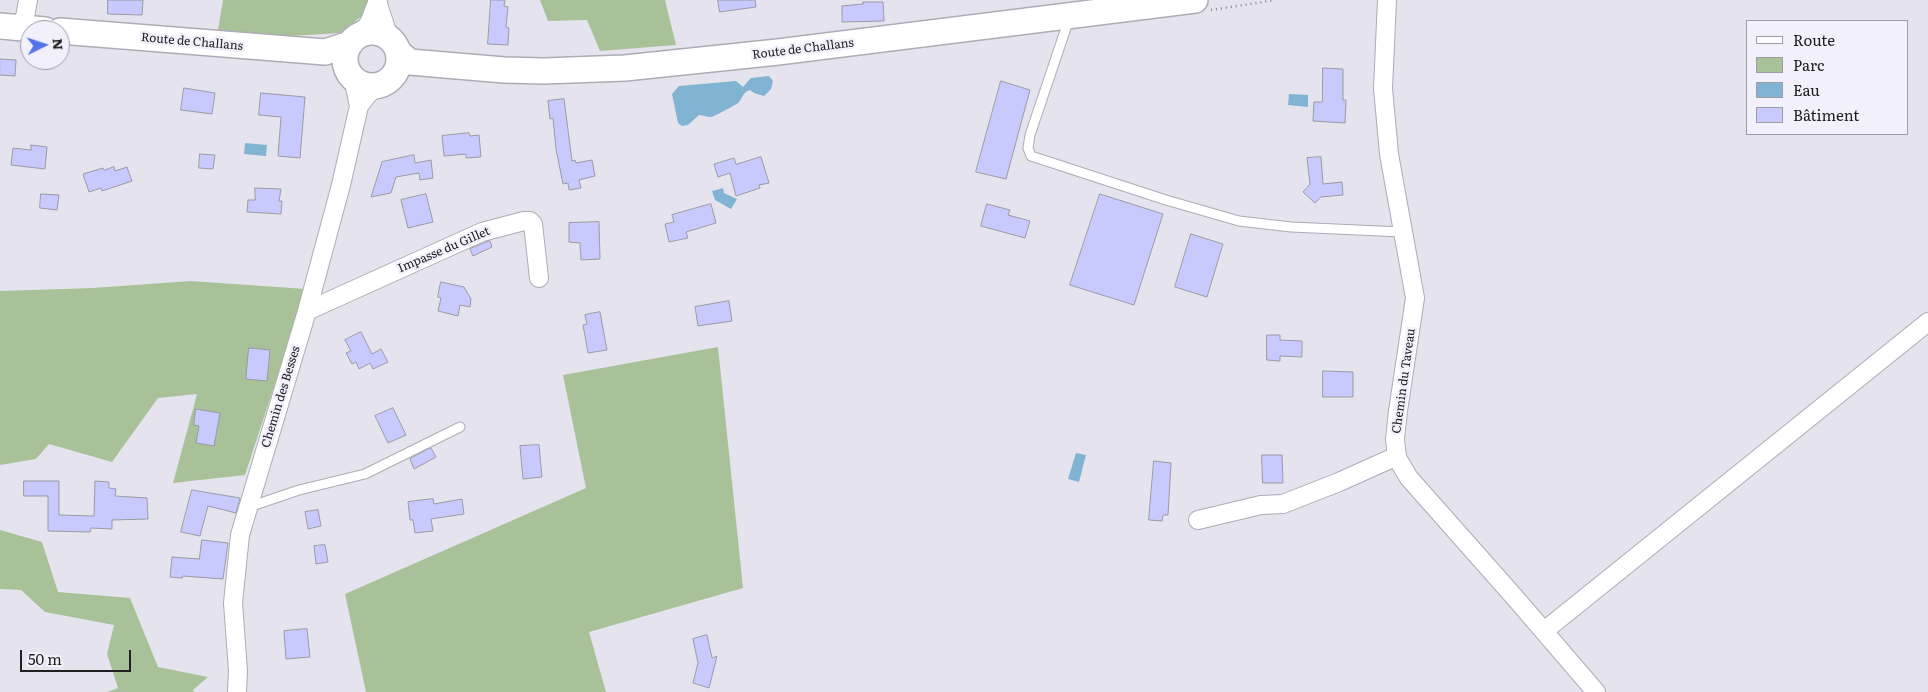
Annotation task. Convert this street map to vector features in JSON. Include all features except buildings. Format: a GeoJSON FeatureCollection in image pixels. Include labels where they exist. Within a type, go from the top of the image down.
{"type":"FeatureCollection","features":[{"type":"Feature","properties":{"kind":"main road","name":"Route de Challans"},"geometry":{"type":"LineString","coordinates":[[395,62],[512,70],[624,68],[778,52],[1195,0]]}},
{"type":"Feature","properties":{"kind":"main road","name":"Route de Challans"},"geometry":{"type":"LineString","coordinates":[[70,32],[353,55]]}},
{"type":"Feature","properties":{"kind":"main road","name":"Route de Challans"},"geometry":{"type":"LineString","coordinates":[[353,55],[376,32],[395,62]]}},
{"type":"Feature","properties":{"kind":"main road","name":"Route de Challans"},"geometry":{"type":"LineString","coordinates":[[353,55],[366,85],[372,86],[395,62]]}},
{"type":"Feature","properties":{"kind":"street"},"geometry":{"type":"LineString","coordinates":[[24,20],[28,0]]}},
{"type":"Feature","properties":{"kind":"street","name":"Chemin du Taveau"},"geometry":{"type":"LineString","coordinates":[[1387,0],[1382,88],[1389,154],[1415,298],[1398,411],[1395,439],[1397,456],[1409,478],[1596,692]]}},
{"type":"Feature","properties":{"kind":"street"},"geometry":{"type":"LineString","coordinates":[[353,55],[378,2]]}},
{"type":"Feature","properties":{"kind":"street"},"geometry":{"type":"LineString","coordinates":[[359,106],[395,62],[378,2]]}},
{"type":"Feature","properties":{"kind":"street","name":"Chemin des Besses"},"geometry":{"type":"LineString","coordinates":[[237,692],[238,671],[232,603],[240,535],[307,311],[359,106],[353,55]]}},
{"type":"Feature","properties":{"kind":"street","name":"Impasse du Gillet"},"geometry":{"type":"LineString","coordinates":[[307,311],[482,232],[530,221],[533,224],[539,278]]}},
{"type":"Feature","properties":{"kind":"street"},"geometry":{"type":"LineString","coordinates":[[1544,631],[1928,322]]}},
{"type":"Feature","properties":{"kind":"street"},"geometry":{"type":"LineString","coordinates":[[1198,520],[1261,505],[1283,504],[1397,456]]}},
{"type":"Feature","properties":{"kind":"lane"},"geometry":{"type":"LineString","coordinates":[[1070,16],[1030,135],[1028,148],[1031,156],[1166,200],[1239,221],[1402,232]]}},
{"type":"Feature","properties":{"kind":"lane"},"geometry":{"type":"LineString","coordinates":[[249,507],[299,490],[365,474],[460,427]]}},
{"type":"Feature","properties":{"kind":"green space"},"geometry":{"type":"Polygon","coordinates":[[[223,0],[369,0],[367,12],[340,33],[291,36],[218,30],[223,0]]]}},
{"type":"Feature","properties":{"kind":"green space"},"geometry":{"type":"Polygon","coordinates":[[[540,0],[665,0],[676,45],[600,51],[587,20],[548,21],[540,0]]]}},
{"type":"Feature","properties":{"kind":"green space"},"geometry":{"type":"Polygon","coordinates":[[[191,281],[306,289],[245,475],[173,483],[197,394],[158,398],[112,462],[49,444],[36,459],[0,465],[0,291],[93,288],[191,281]]]}},
{"type":"Feature","properties":{"kind":"green space"},"geometry":{"type":"Polygon","coordinates":[[[718,347],[743,588],[589,632],[606,692],[366,692],[345,594],[586,488],[563,375],[718,347]]]}},
{"type":"Feature","properties":{"kind":"green space"},"geometry":{"type":"Polygon","coordinates":[[[0,530],[42,542],[58,592],[130,598],[158,667],[208,677],[193,690],[194,692],[107,692],[118,688],[107,654],[114,625],[45,612],[21,590],[0,589],[0,530]]]}},
{"type":"Feature","properties":{"kind":"water"},"geometry":{"type":"Polygon","coordinates":[[[769,76],[773,81],[771,89],[764,96],[750,90],[744,93],[738,103],[716,115],[711,117],[699,115],[688,125],[682,126],[678,123],[672,94],[679,86],[736,81],[743,87],[751,78],[769,76]]]}},
{"type":"Feature","properties":{"kind":"water"},"geometry":{"type":"Polygon","coordinates":[[[1289,94],[1308,95],[1308,107],[1288,105],[1289,94]]]}},
{"type":"Feature","properties":{"kind":"water"},"geometry":{"type":"Polygon","coordinates":[[[245,143],[267,145],[266,156],[244,154],[245,143]]]}},
{"type":"Feature","properties":{"kind":"water"},"geometry":{"type":"Polygon","coordinates":[[[723,188],[724,193],[737,199],[731,209],[715,200],[712,191],[723,188]]]}},
{"type":"Feature","properties":{"kind":"water"},"geometry":{"type":"Polygon","coordinates":[[[1076,453],[1086,455],[1079,482],[1068,479],[1076,453]]]}}]}
